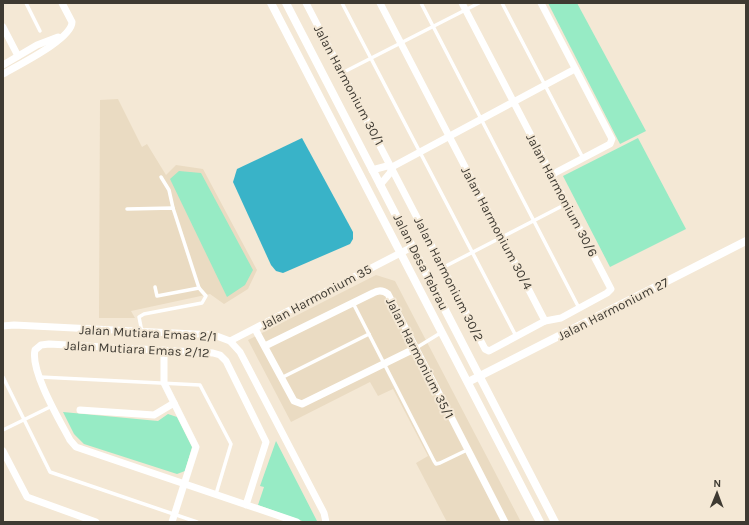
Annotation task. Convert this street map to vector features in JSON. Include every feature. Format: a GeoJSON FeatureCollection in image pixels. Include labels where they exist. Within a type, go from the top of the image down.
{"type":"FeatureCollection","features":[{"type":"Feature","properties":{"kind":"street"},"geometry":{"type":"LineString","coordinates":[[3,74],[50,46],[70,29],[72,22],[62,3]]}},
{"type":"Feature","properties":{"kind":"street","name":"Jalan Desa Tebrau"},"geometry":{"type":"LineString","coordinates":[[271,3],[540,522]]}},
{"type":"Feature","properties":{"kind":"street","name":"Jalan Desa Tebrau"},"geometry":{"type":"LineString","coordinates":[[286,3],[553,519]]}},
{"type":"Feature","properties":{"kind":"street","name":"Jalan Harmonium 30/1"},"geometry":{"type":"LineString","coordinates":[[306,3],[392,167]]}},
{"type":"Feature","properties":{"kind":"street","name":"Jalan Harmonium 30/4"},"geometry":{"type":"LineString","coordinates":[[380,3],[545,321]]}},
{"type":"Feature","properties":{"kind":"street"},"geometry":{"type":"LineString","coordinates":[[541,3],[612,139],[610,144],[551,174]]}},
{"type":"Feature","properties":{"kind":"street","name":"Jalan Harmonium 30/6"},"geometry":{"type":"LineString","coordinates":[[464,6],[611,289]]}},
{"type":"Feature","properties":{"kind":"street"},"geometry":{"type":"LineString","coordinates":[[3,27],[18,56]]}},
{"type":"Feature","properties":{"kind":"street"},"geometry":{"type":"LineString","coordinates":[[3,65],[38,45],[63,35]]}},
{"type":"Feature","properties":{"kind":"street"},"geometry":{"type":"LineString","coordinates":[[372,170],[387,166],[392,167],[575,69]]}},
{"type":"Feature","properties":{"kind":"street"},"geometry":{"type":"LineString","coordinates":[[380,185],[390,173],[392,167]]}},
{"type":"Feature","properties":{"kind":"street","name":"Jalan Harmonium 30/2"},"geometry":{"type":"LineString","coordinates":[[392,167],[442,268],[485,349],[489,351],[545,321],[561,318],[611,289]]}},
{"type":"Feature","properties":{"kind":"street","name":"Jalan Harmonium 27"},"geometry":{"type":"LineString","coordinates":[[468,382],[746,241]]}},
{"type":"Feature","properties":{"kind":"street","name":"Jalan Harmonium 35"},"geometry":{"type":"LineString","coordinates":[[230,341],[412,247]]}},
{"type":"Feature","properties":{"kind":"street","name":"Jalan Harmonium 35/1"},"geometry":{"type":"LineString","coordinates":[[265,346],[377,291],[388,294],[505,522]]}},
{"type":"Feature","properties":{"kind":"street","name":"Jalan Mutiara Emas 2/1"},"geometry":{"type":"LineString","coordinates":[[3,326],[14,325],[214,335],[230,341],[240,352],[324,513],[326,522]]}},
{"type":"Feature","properties":{"kind":"street"},"geometry":{"type":"LineString","coordinates":[[255,329],[294,401],[302,404],[416,348]]}},
{"type":"Feature","properties":{"kind":"street","name":"Jalan Mutiara Emas 2/12"},"geometry":{"type":"LineString","coordinates":[[39,377],[34,363],[35,350],[37,347],[45,344],[213,353],[220,355],[226,361],[266,442],[246,504]]}},
{"type":"Feature","properties":{"kind":"street"},"geometry":{"type":"LineString","coordinates":[[164,350],[164,383],[196,447],[172,522]]}},
{"type":"Feature","properties":{"kind":"street"},"geometry":{"type":"LineString","coordinates":[[39,377],[70,440],[78,448],[298,522]]}},
{"type":"Feature","properties":{"kind":"street"},"geometry":{"type":"LineString","coordinates":[[80,410],[154,414],[174,403]]}},
{"type":"Feature","properties":{"kind":"street"},"geometry":{"type":"LineString","coordinates":[[3,451],[27,497],[79,519],[96,522]]}},
{"type":"Feature","properties":{"kind":"street"},"geometry":{"type":"LineString","coordinates":[[540,522],[553,519]]}},
{"type":"Feature","properties":{"kind":"lane"},"geometry":{"type":"LineString","coordinates":[[26,3],[40,31]]}},
{"type":"Feature","properties":{"kind":"lane"},"geometry":{"type":"LineString","coordinates":[[342,3],[516,336]]}},
{"type":"Feature","properties":{"kind":"lane"},"geometry":{"type":"LineString","coordinates":[[421,3],[579,308]]}},
{"type":"Feature","properties":{"kind":"lane"},"geometry":{"type":"LineString","coordinates":[[342,73],[433,27],[464,6],[479,3]]}},
{"type":"Feature","properties":{"kind":"lane"},"geometry":{"type":"LineString","coordinates":[[502,3],[583,158]]}},
{"type":"Feature","properties":{"kind":"lane"},"geometry":{"type":"LineString","coordinates":[[142,332],[139,318],[144,314],[202,303],[206,296],[199,288],[173,208],[169,190],[161,177]]}},
{"type":"Feature","properties":{"kind":"lane"},"geometry":{"type":"LineString","coordinates":[[442,268],[566,204]]}},
{"type":"Feature","properties":{"kind":"lane"},"geometry":{"type":"LineString","coordinates":[[127,209],[173,208]]}},
{"type":"Feature","properties":{"kind":"lane"},"geometry":{"type":"LineString","coordinates":[[155,287],[157,296],[199,288]]}},
{"type":"Feature","properties":{"kind":"lane"},"geometry":{"type":"LineString","coordinates":[[353,303],[436,464],[467,450]]}},
{"type":"Feature","properties":{"kind":"lane"},"geometry":{"type":"LineString","coordinates":[[416,348],[442,332]]}},
{"type":"Feature","properties":{"kind":"lane"},"geometry":{"type":"LineString","coordinates":[[281,378],[369,334]]}},
{"type":"Feature","properties":{"kind":"lane"},"geometry":{"type":"LineString","coordinates":[[3,377],[52,473],[197,522]]}},
{"type":"Feature","properties":{"kind":"lane"},"geometry":{"type":"LineString","coordinates":[[39,377],[196,384],[202,387],[230,442],[231,449],[216,494]]}},
{"type":"Feature","properties":{"kind":"lane"},"geometry":{"type":"LineString","coordinates":[[3,430],[53,406]]}},
{"type":"Feature","properties":{"kind":"shaded area"},"geometry":{"type":"Polygon","coordinates":[[[118,99],[142,147],[147,144],[166,175],[176,165],[203,169],[257,270],[248,289],[224,304],[210,294],[131,311],[135,318],[99,318],[100,100],[118,99]]]}},
{"type":"Feature","properties":{"kind":"shaded area"},"geometry":{"type":"Polygon","coordinates":[[[376,275],[395,281],[521,522],[447,522],[416,463],[428,456],[393,389],[378,396],[370,382],[291,422],[248,340],[376,275]]]}},
{"type":"Feature","properties":{"kind":"green space"},"geometry":{"type":"Polygon","coordinates":[[[548,3],[577,3],[646,131],[620,144],[548,3]]]}},
{"type":"Feature","properties":{"kind":"green space"},"geometry":{"type":"Polygon","coordinates":[[[638,138],[686,229],[610,267],[563,176],[638,138]]]}},
{"type":"Feature","properties":{"kind":"green space"},"geometry":{"type":"Polygon","coordinates":[[[179,171],[201,173],[253,270],[245,285],[227,297],[170,179],[179,171]]]}},
{"type":"Feature","properties":{"kind":"green space"},"geometry":{"type":"Polygon","coordinates":[[[63,412],[158,421],[168,414],[177,417],[192,447],[185,471],[177,474],[84,444],[74,434],[63,412]]]}},
{"type":"Feature","properties":{"kind":"green space"},"geometry":{"type":"Polygon","coordinates":[[[276,441],[317,522],[305,522],[258,505],[264,487],[260,486],[276,441]]]}},
{"type":"Feature","properties":{"kind":"water"},"geometry":{"type":"Polygon","coordinates":[[[302,138],[353,232],[353,239],[350,244],[283,273],[276,271],[271,265],[233,182],[237,169],[302,138]]]}}]}
